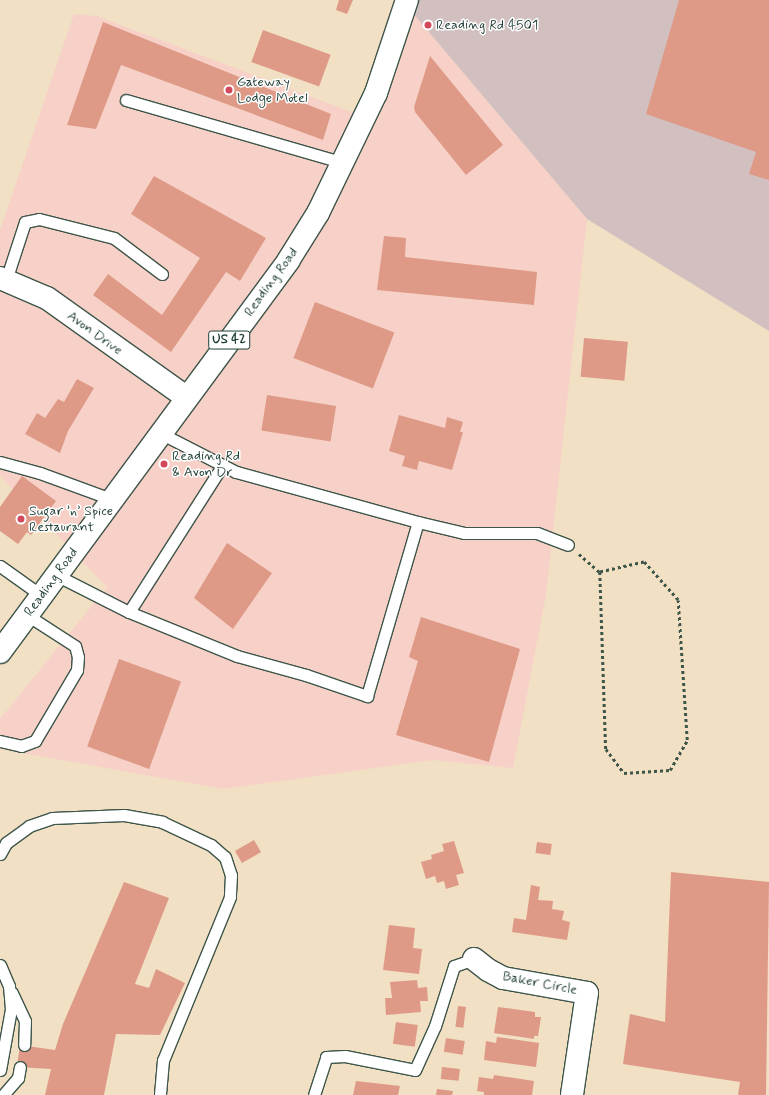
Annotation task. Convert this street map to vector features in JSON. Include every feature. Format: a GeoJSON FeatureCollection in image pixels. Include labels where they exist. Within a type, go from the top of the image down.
{"type":"FeatureCollection","features":[{"type":"Feature","properties":{"kind":"main road","name":"Reading Road"},"geometry":{"type":"LineString","coordinates":[[0,652],[186,397],[288,261],[318,213],[344,163],[376,93],[407,0]]}},
{"type":"Feature","properties":{"kind":"main road","name":"Avon Drive"},"geometry":{"type":"LineString","coordinates":[[3,279],[47,298],[186,397]]}},
{"type":"Feature","properties":{"kind":"main road","name":"Baker Circle"},"geometry":{"type":"LineString","coordinates":[[474,959],[488,970],[503,978],[587,993],[572,1095]]}},
{"type":"Feature","properties":{"kind":"lane"},"geometry":{"type":"LineString","coordinates":[[126,100],[344,163]]}},
{"type":"Feature","properties":{"kind":"lane"},"geometry":{"type":"LineString","coordinates":[[3,279],[25,222],[39,219],[114,238],[133,250],[162,274]]}},
{"type":"Feature","properties":{"kind":"lane"},"geometry":{"type":"LineString","coordinates":[[160,433],[236,472],[418,522],[464,533],[537,534],[568,545]]}},
{"type":"Feature","properties":{"kind":"lane"},"geometry":{"type":"LineString","coordinates":[[0,462],[40,473],[111,499]]}},
{"type":"Feature","properties":{"kind":"lane"},"geometry":{"type":"LineString","coordinates":[[129,612],[222,466]]}},
{"type":"Feature","properties":{"kind":"lane"},"geometry":{"type":"LineString","coordinates":[[56,575],[129,612],[237,656],[306,675],[366,696],[418,522]]}},
{"type":"Feature","properties":{"kind":"lane"},"geometry":{"type":"LineString","coordinates":[[0,566],[41,595]]}},
{"type":"Feature","properties":{"kind":"lane"},"geometry":{"type":"LineString","coordinates":[[0,741],[21,746],[35,741],[77,670],[78,657],[74,646],[27,614]]}},
{"type":"Feature","properties":{"kind":"lane"},"geometry":{"type":"LineString","coordinates":[[0,854],[6,843],[29,826],[52,818],[124,815],[162,822],[211,845],[225,857],[231,876],[230,897],[163,1060],[160,1095]]}},
{"type":"Feature","properties":{"kind":"lane"},"geometry":{"type":"LineString","coordinates":[[314,1095],[326,1057],[345,1056],[415,1070],[435,1026],[454,966],[474,959]]}},
{"type":"Feature","properties":{"kind":"lane"},"geometry":{"type":"LineString","coordinates":[[0,965],[25,1021],[24,1045]]}},
{"type":"Feature","properties":{"kind":"lane"},"geometry":{"type":"LineString","coordinates":[[0,1070],[11,1009],[9,986]]}},
{"type":"Feature","properties":{"kind":"lane"},"geometry":{"type":"LineString","coordinates":[[3,1095],[18,1078],[20,1067]]}},
{"type":"Feature","properties":{"kind":"path"},"geometry":{"type":"LineString","coordinates":[[568,545],[600,572],[606,749],[624,772],[670,770],[687,740],[678,600],[644,562],[600,572]]}},
{"type":"Feature","properties":{"kind":"shaded area"},"geometry":{"type":"Polygon","coordinates":[[[407,0],[769,0],[769,331],[587,219],[406,5],[407,0]]]}},
{"type":"Feature","properties":{"kind":"shaded area"},"geometry":{"type":"Polygon","coordinates":[[[406,5],[587,219],[546,595],[513,768],[433,760],[223,789],[0,749],[0,719],[107,587],[0,476],[0,230],[74,14],[97,16],[365,117],[406,5]]]}},
{"type":"Feature","properties":{"kind":"building"},"geometry":{"type":"Polygon","coordinates":[[[339,0],[353,0],[347,14],[336,10],[339,0]]]}},
{"type":"Feature","properties":{"kind":"building"},"geometry":{"type":"Polygon","coordinates":[[[679,0],[769,0],[769,180],[749,174],[756,152],[646,114],[679,0]]]}},
{"type":"Feature","properties":{"kind":"building","name":"Gateway Lodge Motel"},"geometry":{"type":"Polygon","coordinates":[[[103,22],[331,114],[323,140],[121,65],[96,129],[67,125],[103,22]]]}},
{"type":"Feature","properties":{"kind":"building"},"geometry":{"type":"Polygon","coordinates":[[[263,30],[331,55],[319,87],[251,62],[263,30]]]}},
{"type":"Feature","properties":{"kind":"building"},"geometry":{"type":"Polygon","coordinates":[[[430,56],[503,145],[466,175],[415,112],[414,107],[430,56]]]}},
{"type":"Feature","properties":{"kind":"building"},"geometry":{"type":"Polygon","coordinates":[[[154,176],[266,238],[240,281],[226,272],[171,352],[93,295],[108,274],[162,315],[200,258],[131,214],[154,176]]]}},
{"type":"Feature","properties":{"kind":"building"},"geometry":{"type":"Polygon","coordinates":[[[384,236],[406,238],[405,257],[537,272],[534,305],[377,290],[384,236]]]}},
{"type":"Feature","properties":{"kind":"building"},"geometry":{"type":"Polygon","coordinates":[[[315,302],[394,332],[373,388],[293,358],[315,302]]]}},
{"type":"Feature","properties":{"kind":"building"},"geometry":{"type":"Polygon","coordinates":[[[584,338],[628,342],[624,381],[581,377],[584,338]]]}},
{"type":"Feature","properties":{"kind":"building"},"geometry":{"type":"Polygon","coordinates":[[[77,379],[94,388],[68,431],[60,453],[25,434],[37,413],[45,418],[58,399],[64,402],[77,379]]]}},
{"type":"Feature","properties":{"kind":"building"},"geometry":{"type":"Polygon","coordinates":[[[267,395],[336,406],[331,442],[261,431],[267,395]]]}},
{"type":"Feature","properties":{"kind":"building"},"geometry":{"type":"Polygon","coordinates":[[[399,415],[445,428],[447,417],[463,422],[460,432],[463,432],[452,470],[419,461],[417,470],[402,466],[405,456],[389,451],[399,415]]]}},
{"type":"Feature","properties":{"kind":"building","name":"Sugar ’n’ Spice Restaurant"},"geometry":{"type":"Polygon","coordinates":[[[22,476],[56,501],[31,535],[27,532],[18,544],[0,531],[0,507],[22,476]]]}},
{"type":"Feature","properties":{"kind":"building"},"geometry":{"type":"Polygon","coordinates":[[[227,543],[272,573],[233,629],[194,598],[227,543]]]}},
{"type":"Feature","properties":{"kind":"building"},"geometry":{"type":"Polygon","coordinates":[[[421,617],[520,649],[489,762],[396,735],[418,661],[409,657],[421,617]]]}},
{"type":"Feature","properties":{"kind":"building"},"geometry":{"type":"Polygon","coordinates":[[[119,659],[181,682],[149,769],[87,746],[119,659]]]}},
{"type":"Feature","properties":{"kind":"building"},"geometry":{"type":"Polygon","coordinates":[[[254,840],[261,852],[242,863],[235,851],[254,840]]]}},
{"type":"Feature","properties":{"kind":"building"},"geometry":{"type":"Polygon","coordinates":[[[454,841],[464,873],[456,875],[459,885],[446,889],[444,881],[437,883],[435,876],[426,879],[421,862],[432,859],[431,855],[444,851],[442,844],[454,841]]]}},
{"type":"Feature","properties":{"kind":"building"},"geometry":{"type":"Polygon","coordinates":[[[537,842],[552,844],[550,855],[535,853],[537,842]]]}},
{"type":"Feature","properties":{"kind":"building"},"geometry":{"type":"Polygon","coordinates":[[[671,872],[769,882],[766,1095],[738,1095],[740,1082],[623,1064],[630,1014],[665,1022],[671,872]]]}},
{"type":"Feature","properties":{"kind":"building"},"geometry":{"type":"Polygon","coordinates":[[[124,882],[169,898],[135,984],[149,988],[156,969],[185,983],[160,1035],[116,1034],[104,1095],[45,1095],[51,1069],[17,1067],[20,1045],[55,1050],[63,1024],[124,882]]]}},
{"type":"Feature","properties":{"kind":"building"},"geometry":{"type":"Polygon","coordinates":[[[531,885],[540,887],[538,900],[553,901],[552,909],[564,911],[562,920],[570,922],[567,940],[512,932],[514,918],[526,920],[531,885]]]}},
{"type":"Feature","properties":{"kind":"building"},"geometry":{"type":"Polygon","coordinates":[[[389,925],[415,928],[413,948],[422,949],[419,974],[383,970],[389,925]]]}},
{"type":"Feature","properties":{"kind":"building"},"geometry":{"type":"Polygon","coordinates":[[[417,980],[418,988],[427,987],[428,1001],[420,1001],[421,1012],[386,1015],[385,998],[392,998],[390,982],[417,980]]]}},
{"type":"Feature","properties":{"kind":"building"},"geometry":{"type":"Polygon","coordinates":[[[458,1006],[466,1007],[463,1028],[455,1027],[458,1006]]]}},
{"type":"Feature","properties":{"kind":"building"},"geometry":{"type":"Polygon","coordinates":[[[498,1007],[535,1012],[535,1017],[541,1017],[538,1036],[534,1036],[534,1039],[494,1033],[498,1007]]]}},
{"type":"Feature","properties":{"kind":"building"},"geometry":{"type":"Polygon","coordinates":[[[396,1022],[418,1025],[415,1047],[393,1044],[396,1022]]]}},
{"type":"Feature","properties":{"kind":"building"},"geometry":{"type":"Polygon","coordinates":[[[497,1037],[539,1043],[536,1067],[484,1060],[486,1041],[496,1043],[497,1037]]]}},
{"type":"Feature","properties":{"kind":"building"},"geometry":{"type":"Polygon","coordinates":[[[446,1038],[465,1041],[463,1055],[444,1052],[446,1038]]]}},
{"type":"Feature","properties":{"kind":"building"},"geometry":{"type":"Polygon","coordinates":[[[442,1067],[460,1069],[459,1081],[441,1079],[442,1067]]]}},
{"type":"Feature","properties":{"kind":"building"},"geometry":{"type":"Polygon","coordinates":[[[494,1075],[534,1081],[532,1095],[484,1095],[484,1092],[477,1091],[479,1077],[493,1079],[494,1075]]]}},
{"type":"Feature","properties":{"kind":"building"},"geometry":{"type":"Polygon","coordinates":[[[356,1081],[400,1086],[398,1095],[353,1095],[356,1081]]]}},
{"type":"Feature","properties":{"kind":"building"},"geometry":{"type":"Polygon","coordinates":[[[437,1089],[453,1091],[452,1095],[436,1095],[437,1089]]]}},
{"type":"Feature","properties":{"kind":"place","name":"Reading Rd 4501"},"geometry":{"type":"Point","coordinates":[428,25]}},
{"type":"Feature","properties":{"kind":"place","name":"Gateway Lodge Motel"},"geometry":{"type":"Point","coordinates":[229,90]}},
{"type":"Feature","properties":{"kind":"place","name":"Reading Rd & Avon Dr"},"geometry":{"type":"Point","coordinates":[164,464]}},
{"type":"Feature","properties":{"kind":"place","name":"Sugar ’n’ Spice Restaurant"},"geometry":{"type":"Point","coordinates":[21,519]}}]}
